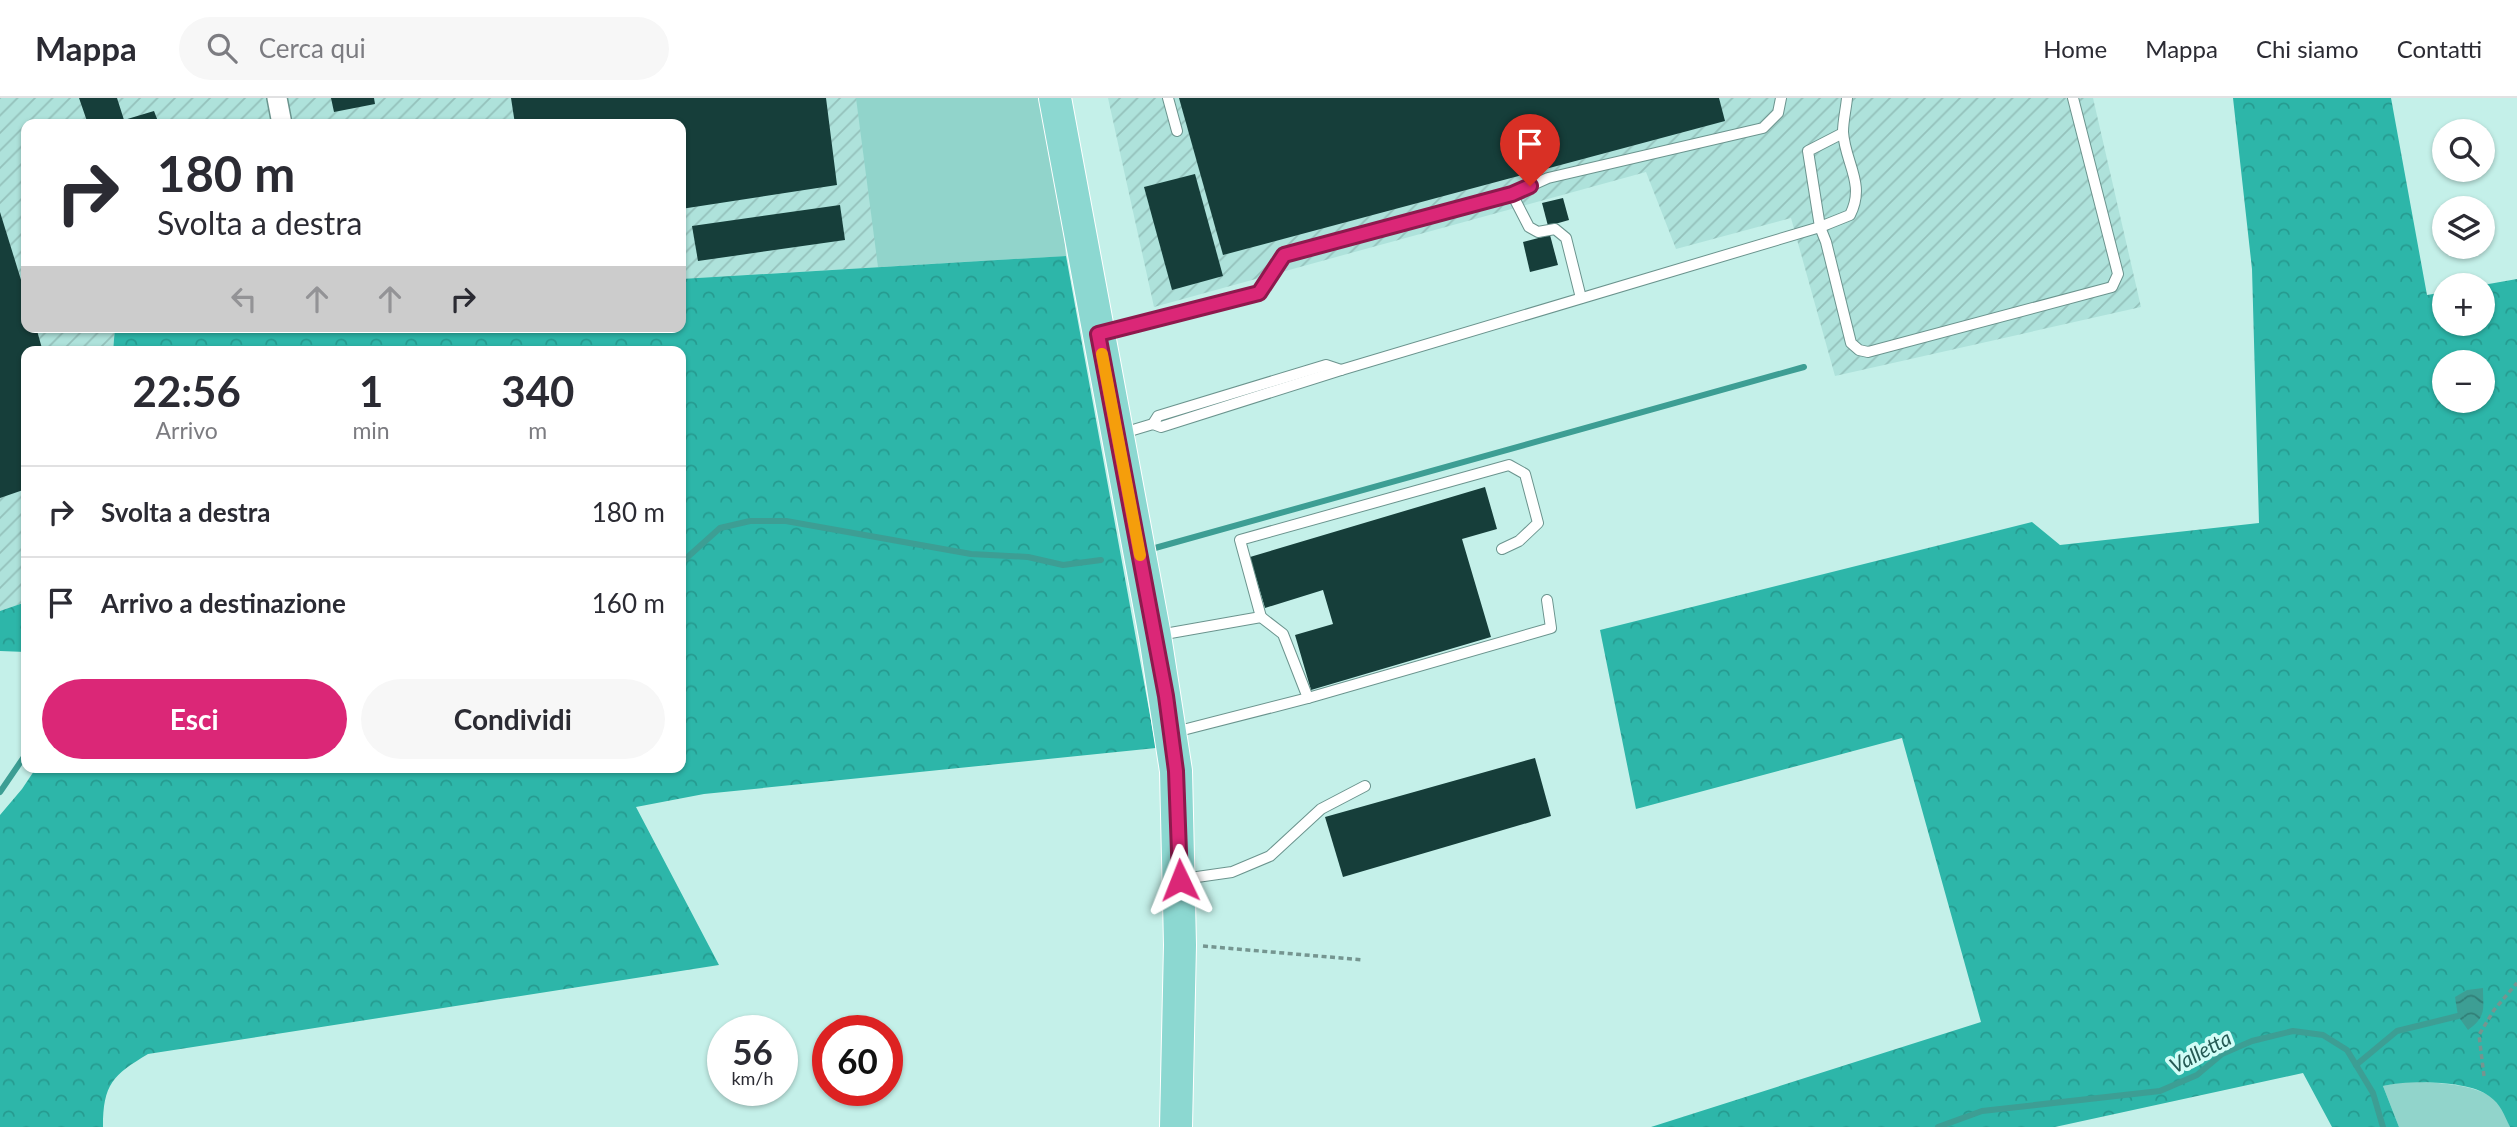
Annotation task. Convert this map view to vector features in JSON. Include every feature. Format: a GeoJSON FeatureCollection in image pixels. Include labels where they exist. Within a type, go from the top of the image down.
{"type":"FeatureCollection","features":[{"type":"Feature","properties":{"kind":"main road"},"geometry":{"type":"LineString","coordinates":[[1055,98],[1155,636],[1176,771],[1180,945],[1175,1127]]}},
{"type":"Feature","properties":{"kind":"street"},"geometry":{"type":"LineString","coordinates":[[276,98],[281,119]]}},
{"type":"Feature","properties":{"kind":"lane"},"geometry":{"type":"LineString","coordinates":[[1168,98],[1177,131]]}},
{"type":"Feature","properties":{"kind":"lane"},"geometry":{"type":"LineString","coordinates":[[1098,334],[1259,293],[1284,255],[1512,194],[1548,178],[1763,128],[1778,113],[1780,98]]}},
{"type":"Feature","properties":{"kind":"lane"},"geometry":{"type":"LineString","coordinates":[[1117,435],[1153,424],[1161,427],[1341,370],[1819,227],[1850,215],[1857,202],[1856,184],[1843,133],[1847,98]]}},
{"type":"Feature","properties":{"kind":"lane"},"geometry":{"type":"LineString","coordinates":[[1843,133],[1808,151],[1819,227],[1826,243],[1852,343],[1859,350],[1868,352],[2112,287],[2118,274],[2073,98]]}},
{"type":"Feature","properties":{"kind":"lane"},"geometry":{"type":"LineString","coordinates":[[1512,194],[1529,227],[1538,232],[1555,229],[1566,238],[1581,298]]}},
{"type":"Feature","properties":{"kind":"lane"},"geometry":{"type":"LineString","coordinates":[[1308,698],[1283,634],[1261,617],[1240,540],[1509,464],[1525,474],[1538,523],[1519,541],[1502,549]]}},
{"type":"Feature","properties":{"kind":"lane"},"geometry":{"type":"LineString","coordinates":[[1171,733],[1308,698],[1551,628],[1547,600]]}},
{"type":"Feature","properties":{"kind":"lane"},"geometry":{"type":"LineString","coordinates":[[1155,636],[1261,617]]}},
{"type":"Feature","properties":{"kind":"lane"},"geometry":{"type":"LineString","coordinates":[[1180,880],[1232,872],[1270,856],[1321,809],[1365,786]]}},
{"type":"Feature","properties":{"kind":"path"},"geometry":{"type":"LineString","coordinates":[[1180,945],[1219,946],[1363,960]]}},
{"type":"Feature","properties":{"kind":"path"},"geometry":{"type":"LineString","coordinates":[[2484,1076],[2479,1035],[2494,1010],[2517,983]]}},
{"type":"Feature","properties":{"kind":"shaded area"},"geometry":{"type":"Polygon","coordinates":[[[0,98],[1037,98],[1066,256],[686,279],[686,119],[21,119],[21,333],[115,333],[113,346],[21,346],[21,604],[0,611],[0,98]]]}},
{"type":"Feature","properties":{"kind":"shaded area"},"geometry":{"type":"Polygon","coordinates":[[[856,98],[1044,98],[1058,172],[1066,256],[878,267],[856,98]]]}},
{"type":"Feature","properties":{"kind":"shaded area"},"geometry":{"type":"Polygon","coordinates":[[[1108,98],[2093,98],[2141,307],[1835,376],[1791,218],[1676,249],[1646,172],[1154,307],[1108,98]]]}},
{"type":"Feature","properties":{"kind":"shaded area"},"geometry":{"type":"Polygon","coordinates":[[[2405,1081],[2443,1083],[2483,1092],[2501,1106],[2510,1127],[2399,1127],[2383,1086],[2405,1081]]]}},
{"type":"Feature","properties":{"kind":"green space"},"geometry":{"type":"Polygon","coordinates":[[[2233,98],[2391,98],[2427,295],[2432,294],[2432,336],[2495,336],[2495,283],[2517,279],[2517,1127],[2510,1127],[2496,1103],[2479,1091],[2453,1084],[2422,1082],[2383,1086],[2399,1127],[2332,1127],[2303,1073],[2055,1127],[1651,1127],[1981,1022],[1902,738],[1636,809],[1600,630],[2032,522],[2060,545],[2259,523],[2252,269],[2233,98]]]}},
{"type":"Feature","properties":{"kind":"green space"},"geometry":{"type":"Polygon","coordinates":[[[1066,256],[1156,748],[704,794],[636,807],[719,965],[148,1054],[126,1068],[112,1082],[105,1100],[103,1127],[0,1127],[0,815],[33,773],[686,773],[686,346],[113,346],[115,333],[686,333],[686,279],[1066,256]]]}},
{"type":"Feature","properties":{"kind":"green space"},"geometry":{"type":"Polygon","coordinates":[[[21,604],[21,652],[0,651],[0,611],[21,604]]]}},
{"type":"Feature","properties":{"kind":"water"},"geometry":{"type":"Polygon","coordinates":[[[2483,988],[2481,1016],[2468,1030],[2458,1016],[2455,997],[2467,990],[2483,988]]]}},
{"type":"Feature","properties":{"kind":"building"},"geometry":{"type":"Polygon","coordinates":[[[79,98],[117,98],[124,119],[86,119],[79,98]]]}},
{"type":"Feature","properties":{"kind":"building"},"geometry":{"type":"Polygon","coordinates":[[[331,98],[374,98],[375,104],[334,112],[331,98]]]}},
{"type":"Feature","properties":{"kind":"building"},"geometry":{"type":"Polygon","coordinates":[[[511,98],[826,98],[837,185],[686,208],[686,119],[514,119],[511,98]]]}},
{"type":"Feature","properties":{"kind":"building"},"geometry":{"type":"Polygon","coordinates":[[[1179,98],[1719,98],[1725,121],[1223,255],[1179,98]]]}},
{"type":"Feature","properties":{"kind":"building"},"geometry":{"type":"Polygon","coordinates":[[[154,111],[157,119],[127,119],[154,111]]]}},
{"type":"Feature","properties":{"kind":"building"},"geometry":{"type":"Polygon","coordinates":[[[1195,174],[1223,276],[1172,290],[1144,187],[1195,174]]]}},
{"type":"Feature","properties":{"kind":"building"},"geometry":{"type":"Polygon","coordinates":[[[1563,198],[1569,220],[1548,226],[1542,203],[1563,198]]]}},
{"type":"Feature","properties":{"kind":"building"},"geometry":{"type":"Polygon","coordinates":[[[840,205],[845,240],[698,261],[692,226],[840,205]]]}},
{"type":"Feature","properties":{"kind":"building"},"geometry":{"type":"Polygon","coordinates":[[[0,212],[21,280],[21,333],[38,333],[41,346],[21,346],[21,491],[0,498],[0,212]]]}},
{"type":"Feature","properties":{"kind":"building"},"geometry":{"type":"Polygon","coordinates":[[[1550,235],[1558,265],[1530,272],[1523,242],[1550,235]]]}},
{"type":"Feature","properties":{"kind":"building"},"geometry":{"type":"Polygon","coordinates":[[[1485,487],[1497,529],[1462,539],[1491,637],[1311,690],[1295,635],[1333,624],[1323,590],[1265,608],[1250,557],[1485,487]]]}},
{"type":"Feature","properties":{"kind":"building"},"geometry":{"type":"Polygon","coordinates":[[[1535,758],[1551,816],[1343,877],[1325,817],[1535,758]]]}},
{"type":"Feature","properties":{"kind":"waterway"},"geometry":{"type":"LineString","coordinates":[[1155,548],[1804,367]]}},
{"type":"Feature","properties":{"kind":"waterway"},"geometry":{"type":"LineString","coordinates":[[686,559],[720,528],[750,521],[786,521],[971,554],[1028,557],[1063,565],[1101,560]]}},
{"type":"Feature","properties":{"kind":"waterway"},"geometry":{"type":"LineString","coordinates":[[0,792],[21,761]]}},
{"type":"Feature","properties":{"kind":"waterway"},"geometry":{"type":"LineString","coordinates":[[2356,1065],[2397,1031],[2458,1016]]}},
{"type":"Feature","properties":{"kind":"waterway","name":"Valletta"},"geometry":{"type":"LineString","coordinates":[[1938,1127],[1982,1111],[2160,1091],[2197,1075],[2222,1054],[2252,1041],[2293,1031],[2323,1035],[2347,1050],[2373,1093],[2383,1127]]}},
{"type":"Feature","properties":{"kind":"slow traffic"},"geometry":{"type":"LineString","coordinates":[[1102,354],[1140,555]]}},
{"type":"Feature","properties":{"kind":"route"},"geometry":{"type":"LineString","coordinates":[[1180,880],[1176,771],[1166,696],[1098,334],[1259,293],[1284,255],[1512,194],[1530,186]]}}]}
